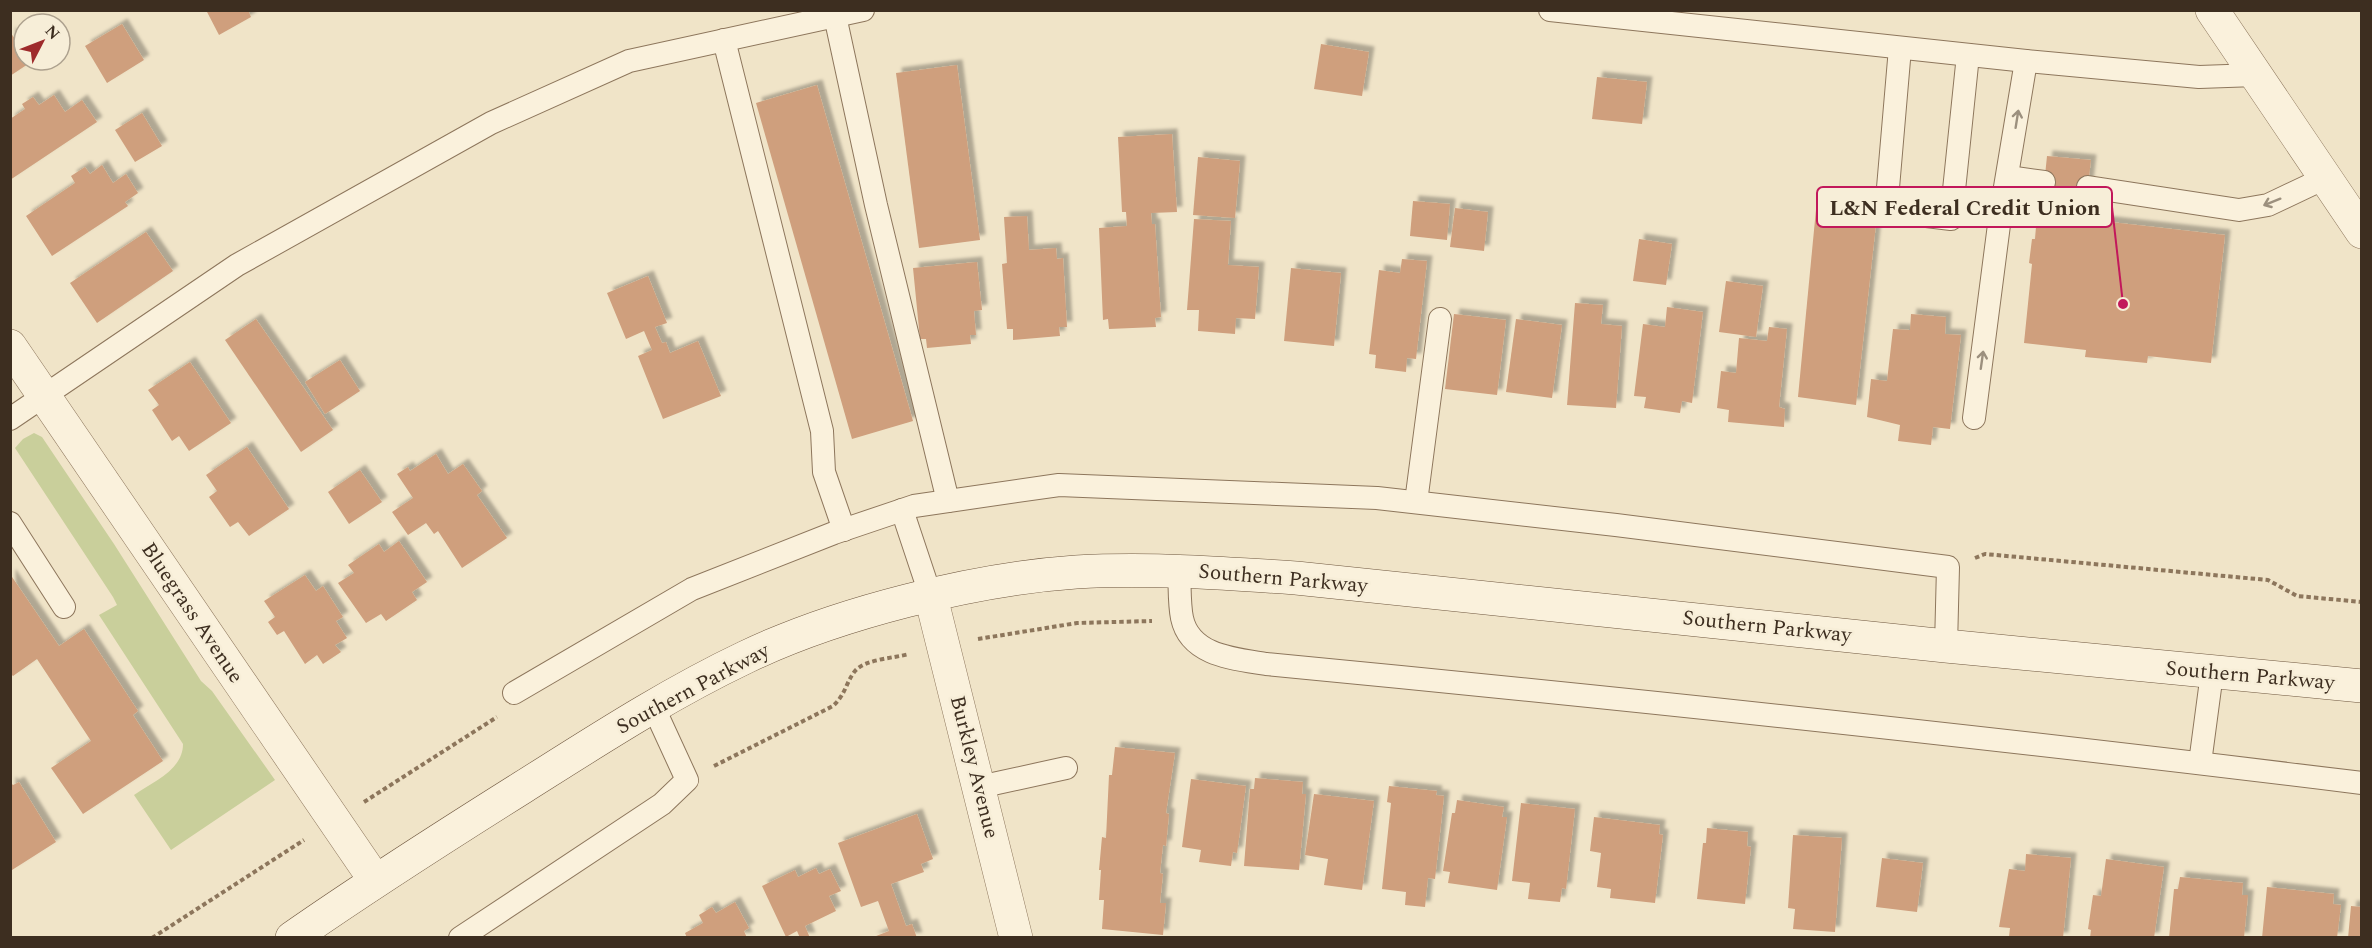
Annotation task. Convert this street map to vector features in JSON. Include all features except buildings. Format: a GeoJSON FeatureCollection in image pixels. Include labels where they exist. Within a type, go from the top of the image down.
{"type":"FeatureCollection","features":[{"type":"Feature","properties":{"kind":"main road"},"geometry":{"type":"LineString","coordinates":[[2212,10],[2325,178],[2358,218]]}},
{"type":"Feature","properties":{"kind":"main road","name":"Bluegrass Avenue"},"geometry":{"type":"LineString","coordinates":[[10,346],[375,880]]}},
{"type":"Feature","properties":{"kind":"main road","name":"Southern Parkway"},"geometry":{"type":"LineString","coordinates":[[292,938],[375,880],[653,706],[748,656],[851,616],[978,585],[1075,572],[1179,571],[1296,578],[2212,673],[2361,686]]}},
{"type":"Feature","properties":{"kind":"main road","name":"Burkley Avenue"},"geometry":{"type":"LineString","coordinates":[[931,597],[1016,938]]}},
{"type":"Feature","properties":{"kind":"lane"},"geometry":{"type":"LineString","coordinates":[[10,419],[237,265],[491,123],[629,61],[863,10]]}},
{"type":"Feature","properties":{"kind":"lane"},"geometry":{"type":"LineString","coordinates":[[1550,10],[1900,48],[2199,77],[2256,75]]}},
{"type":"Feature","properties":{"kind":"lane"},"geometry":{"type":"LineString","coordinates":[[835,16],[876,205],[948,501]]}},
{"type":"Feature","properties":{"kind":"lane"},"geometry":{"type":"LineString","coordinates":[[724,40],[822,431],[824,472],[844,530]]}},
{"type":"Feature","properties":{"kind":"lane"},"geometry":{"type":"LineString","coordinates":[[1900,48],[1886,211],[1950,219],[1968,55]]}},
{"type":"Feature","properties":{"kind":"lane"},"geometry":{"type":"LineString","coordinates":[[1974,418],[2000,217],[2026,61]]}},
{"type":"Feature","properties":{"kind":"lane"},"geometry":{"type":"LineString","coordinates":[[2008,177],[2044,182]]}},
{"type":"Feature","properties":{"kind":"lane"},"geometry":{"type":"LineString","coordinates":[[2088,187],[2239,210],[2268,205],[2325,178]]}},
{"type":"Feature","properties":{"kind":"lane"},"geometry":{"type":"LineString","coordinates":[[1416,502],[1440,318]]}},
{"type":"Feature","properties":{"kind":"lane"},"geometry":{"type":"LineString","coordinates":[[514,693],[692,589],[844,530],[902,510],[1059,485],[1377,498],[1948,567],[1946,646]]}},
{"type":"Feature","properties":{"kind":"lane"},"geometry":{"type":"LineString","coordinates":[[902,510],[931,597]]}},
{"type":"Feature","properties":{"kind":"lane"},"geometry":{"type":"LineString","coordinates":[[10,523],[64,607]]}},
{"type":"Feature","properties":{"kind":"lane"},"geometry":{"type":"LineString","coordinates":[[1179,571],[1182,620],[1192,637],[1207,650],[1228,658],[1266,664],[1601,696],[2361,783]]}},
{"type":"Feature","properties":{"kind":"lane"},"geometry":{"type":"LineString","coordinates":[[2200,763],[2212,673]]}},
{"type":"Feature","properties":{"kind":"lane"},"geometry":{"type":"LineString","coordinates":[[460,938],[662,804],[687,780],[653,706]]}},
{"type":"Feature","properties":{"kind":"lane"},"geometry":{"type":"LineString","coordinates":[[979,787],[1066,768]]}},
{"type":"Feature","properties":{"kind":"path"},"geometry":{"type":"LineString","coordinates":[[1948,567],[1985,554],[2268,580],[2297,596],[2361,602]]}},
{"type":"Feature","properties":{"kind":"path"},"geometry":{"type":"LineString","coordinates":[[687,780],[833,706],[844,696],[856,670],[864,665],[1025,629],[1077,623],[1182,620]]}},
{"type":"Feature","properties":{"kind":"green space"},"geometry":{"type":"Polygon","coordinates":[[[34,433],[42,437],[114,544],[201,681],[212,691],[275,780],[171,850],[134,795],[173,768],[182,753],[183,744],[99,615],[117,605],[113,597],[15,448],[23,439],[34,433]]]}},
{"type":"Feature","properties":{"kind":"place","name":"L&N Federal Credit Union"},"geometry":{"type":"Point","coordinates":[2123,304]}}]}
